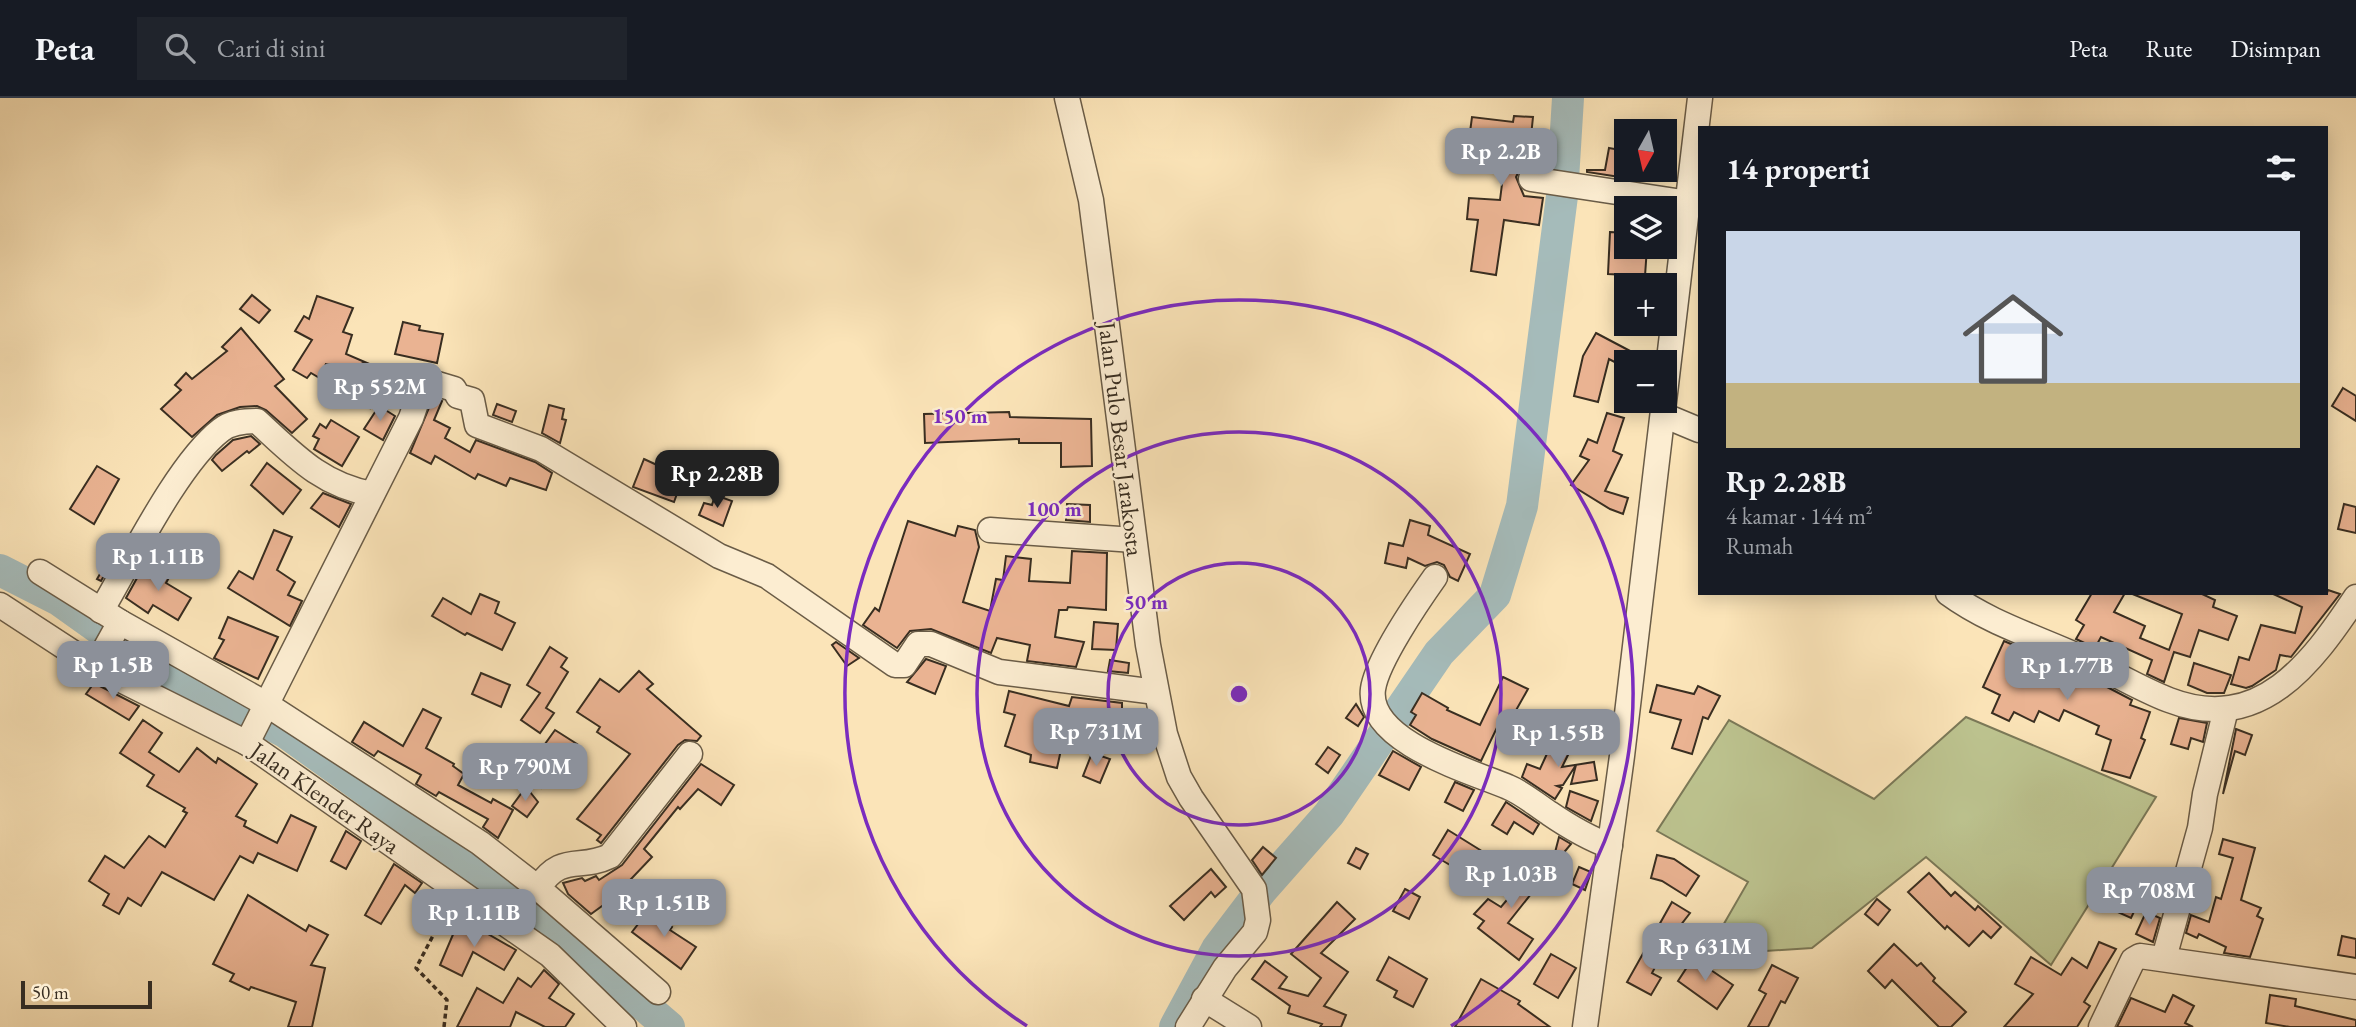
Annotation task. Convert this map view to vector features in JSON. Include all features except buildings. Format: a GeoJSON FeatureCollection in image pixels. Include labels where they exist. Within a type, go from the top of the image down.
{"type":"FeatureCollection","features":[{"type":"Feature","properties":{"kind":"street","name":"Jalan Pulo Besar Jarakosta"},"geometry":{"type":"LineString","coordinates":[[1067,98],[1091,200],[1134,540],[1156,692],[1169,752],[1179,777],[1254,888],[1255,932],[1204,999],[1188,1027]]}},
{"type":"Feature","properties":{"kind":"street"},"geometry":{"type":"LineString","coordinates":[[1585,1027],[1610,846],[1700,98]]}},
{"type":"Feature","properties":{"kind":"street"},"geometry":{"type":"LineString","coordinates":[[1536,180],[1689,203]]}},
{"type":"Feature","properties":{"kind":"street"},"geometry":{"type":"LineString","coordinates":[[362,378],[375,386],[417,395]]}},
{"type":"Feature","properties":{"kind":"street"},"geometry":{"type":"LineString","coordinates":[[256,723],[411,418],[424,380],[454,389],[458,396],[472,400],[477,425],[541,449],[719,556],[767,576],[895,665],[904,664],[918,644],[931,644],[999,672],[1156,692]]}},
{"type":"Feature","properties":{"kind":"street"},"geometry":{"type":"LineString","coordinates":[[1663,415],[1698,430]]}},
{"type":"Feature","properties":{"kind":"street"},"geometry":{"type":"LineString","coordinates":[[95,667],[111,627],[192,461],[223,428],[242,421],[257,421],[314,471],[342,488],[372,494]]}},
{"type":"Feature","properties":{"kind":"street"},"geometry":{"type":"LineString","coordinates":[[990,530],[1134,540]]}},
{"type":"Feature","properties":{"kind":"street"},"geometry":{"type":"LineString","coordinates":[[40,572],[111,627],[256,723],[480,843],[538,888],[658,992]]}},
{"type":"Feature","properties":{"kind":"street"},"geometry":{"type":"LineString","coordinates":[[1435,577],[1415,605],[1373,688],[1378,709],[1402,741],[1464,771],[1510,787],[1571,826],[1610,846]]}},
{"type":"Feature","properties":{"kind":"street"},"geometry":{"type":"LineString","coordinates":[[1951,595],[2001,625],[2079,656],[2168,700],[2208,710],[2226,709],[2260,700],[2279,690],[2317,652],[2356,597]]}},
{"type":"Feature","properties":{"kind":"street","name":"Jalan Klender Raya"},"geometry":{"type":"LineString","coordinates":[[5,614],[95,667],[256,723],[456,890],[550,955],[624,1027]]}},
{"type":"Feature","properties":{"kind":"street"},"geometry":{"type":"LineString","coordinates":[[2164,958],[2200,828],[2205,794],[2226,709]]}},
{"type":"Feature","properties":{"kind":"street"},"geometry":{"type":"LineString","coordinates":[[538,888],[553,869],[566,863],[600,860],[618,849],[690,754]]}},
{"type":"Feature","properties":{"kind":"street"},"geometry":{"type":"LineString","coordinates":[[2101,1027],[2133,960],[2140,956],[2356,987]]}},
{"type":"Feature","properties":{"kind":"street"},"geometry":{"type":"LineString","coordinates":[[1204,999],[1249,1027]]}},
{"type":"Feature","properties":{"kind":"path"},"geometry":{"type":"LineString","coordinates":[[444,1027],[447,1000],[416,968],[456,890]]}},
{"type":"Feature","properties":{"kind":"green space"},"geometry":{"type":"Polygon","coordinates":[[[1966,717],[2156,797],[2051,965],[1926,857],[1812,948],[1706,955],[1748,882],[1657,831],[1729,720],[1874,799],[1966,717]]]}},
{"type":"Feature","properties":{"kind":"waterway"},"geometry":{"type":"LineString","coordinates":[[1175,1027],[1217,949],[1261,891],[1329,814],[1439,653],[1495,595],[1522,506],[1562,196],[1568,98]]}},
{"type":"Feature","properties":{"kind":"waterway"},"geometry":{"type":"LineString","coordinates":[[0,570],[59,600],[136,655],[285,732],[479,871],[558,932],[669,1027]]}}]}
